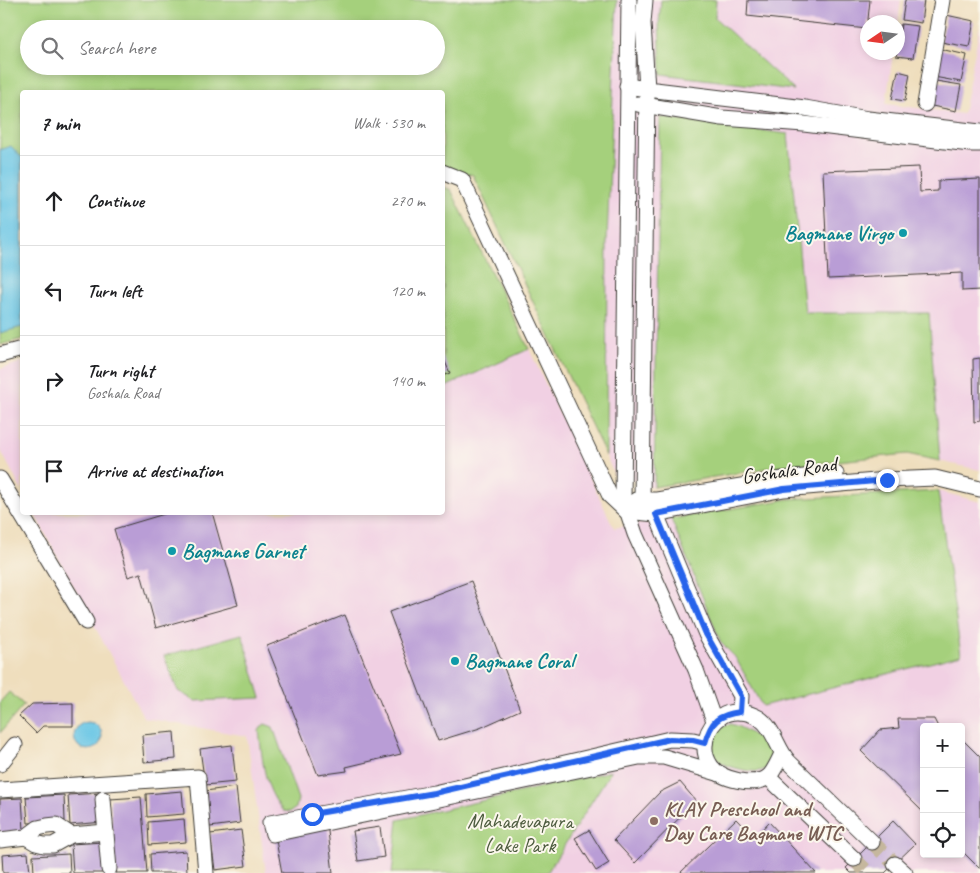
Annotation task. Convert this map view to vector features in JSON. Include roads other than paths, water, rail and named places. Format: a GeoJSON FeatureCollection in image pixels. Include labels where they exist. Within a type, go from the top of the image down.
{"type":"FeatureCollection","features":[{"type":"Feature","properties":{"kind":"street"},"geometry":{"type":"LineString","coordinates":[[620,502],[629,0]]}},
{"type":"Feature","properties":{"kind":"street"},"geometry":{"type":"LineString","coordinates":[[645,0],[643,23],[647,106],[642,501],[656,514],[706,634],[741,696],[740,712]]}},
{"type":"Feature","properties":{"kind":"street"},"geometry":{"type":"LineString","coordinates":[[925,104],[942,0]]}},
{"type":"Feature","properties":{"kind":"street"},"geometry":{"type":"LineString","coordinates":[[627,93],[647,89],[805,108],[868,120],[980,132]]}},
{"type":"Feature","properties":{"kind":"street"},"geometry":{"type":"LineString","coordinates":[[627,93],[647,106],[722,118],[804,124],[980,144]]}},
{"type":"Feature","properties":{"kind":"street"},"geometry":{"type":"LineString","coordinates":[[445,173],[462,180],[620,502],[696,670],[714,721]]}},
{"type":"Feature","properties":{"kind":"street"},"geometry":{"type":"LineString","coordinates":[[0,355],[20,350]]}},
{"type":"Feature","properties":{"kind":"street","name":"Goshala Road"},"geometry":{"type":"LineString","coordinates":[[620,502],[657,500],[783,478],[886,470],[935,473],[958,478],[980,488]]}},
{"type":"Feature","properties":{"kind":"street","name":"Goshala Road"},"geometry":{"type":"LineString","coordinates":[[620,502],[656,514],[784,489],[935,473]]}},
{"type":"Feature","properties":{"kind":"street","name":"Goshala Road"},"geometry":{"type":"LineString","coordinates":[[958,478],[980,478]]}},
{"type":"Feature","properties":{"kind":"street"},"geometry":{"type":"LineString","coordinates":[[0,479],[20,512]]}},
{"type":"Feature","properties":{"kind":"street"},"geometry":{"type":"LineString","coordinates":[[22,515],[86,622]]}},
{"type":"Feature","properties":{"kind":"street"},"geometry":{"type":"LineString","coordinates":[[721,774],[712,768],[706,756],[705,743],[708,731],[714,721],[725,714],[740,712],[760,719],[773,735],[782,754],[872,842]]}},
{"type":"Feature","properties":{"kind":"street"},"geometry":{"type":"LineString","coordinates":[[705,743],[693,740],[663,741],[271,829],[639,756],[664,757],[732,779],[755,782],[768,777],[782,754]]}},
{"type":"Feature","properties":{"kind":"street"},"geometry":{"type":"LineString","coordinates":[[0,764],[15,745]]}},
{"type":"Feature","properties":{"kind":"street"},"geometry":{"type":"LineString","coordinates":[[0,790],[198,777],[206,873]]}},
{"type":"Feature","properties":{"kind":"street"},"geometry":{"type":"LineString","coordinates":[[768,777],[854,860]]}},
{"type":"Feature","properties":{"kind":"street"},"geometry":{"type":"LineString","coordinates":[[103,799],[109,869]]}},
{"type":"Feature","properties":{"kind":"street"},"geometry":{"type":"LineString","coordinates":[[0,840],[26,837],[44,845],[62,841],[71,835],[106,832]]}},
{"type":"Feature","properties":{"kind":"water"},"geometry":{"type":"Polygon","coordinates":[[[11,146],[20,156],[20,328],[0,333],[0,150],[11,146]]]}},
{"type":"Feature","properties":{"kind":"water"},"geometry":{"type":"Polygon","coordinates":[[[88,722],[98,726],[102,736],[98,746],[88,750],[78,746],[74,736],[78,726],[88,722]]]}},
{"type":"Feature","properties":{"kind":"tunnel"},"geometry":{"type":"LineString","coordinates":[[872,842],[895,864]]}},
{"type":"Feature","properties":{"kind":"tunnel"},"geometry":{"type":"LineString","coordinates":[[854,859],[868,873]]}},
{"type":"Feature","properties":{"kind":"place","name":"Bagmane Virgo"},"geometry":{"type":"Point","coordinates":[903,233]}},
{"type":"Feature","properties":{"kind":"place","name":"Bagmane Garnet"},"geometry":{"type":"Point","coordinates":[172,551]}},
{"type":"Feature","properties":{"kind":"place","name":"Bagmane Coral"},"geometry":{"type":"Point","coordinates":[455,661]}},
{"type":"Feature","properties":{"kind":"place","name":"KLAY Preschool and Day Care Bagmane WTC"},"geometry":{"type":"Point","coordinates":[654,821]}},
{"type":"Feature","properties":{"kind":"park label","name":"Mahadevapura Lake Park"},"geometry":{"type":"Point","coordinates":[520,833]}}]}
